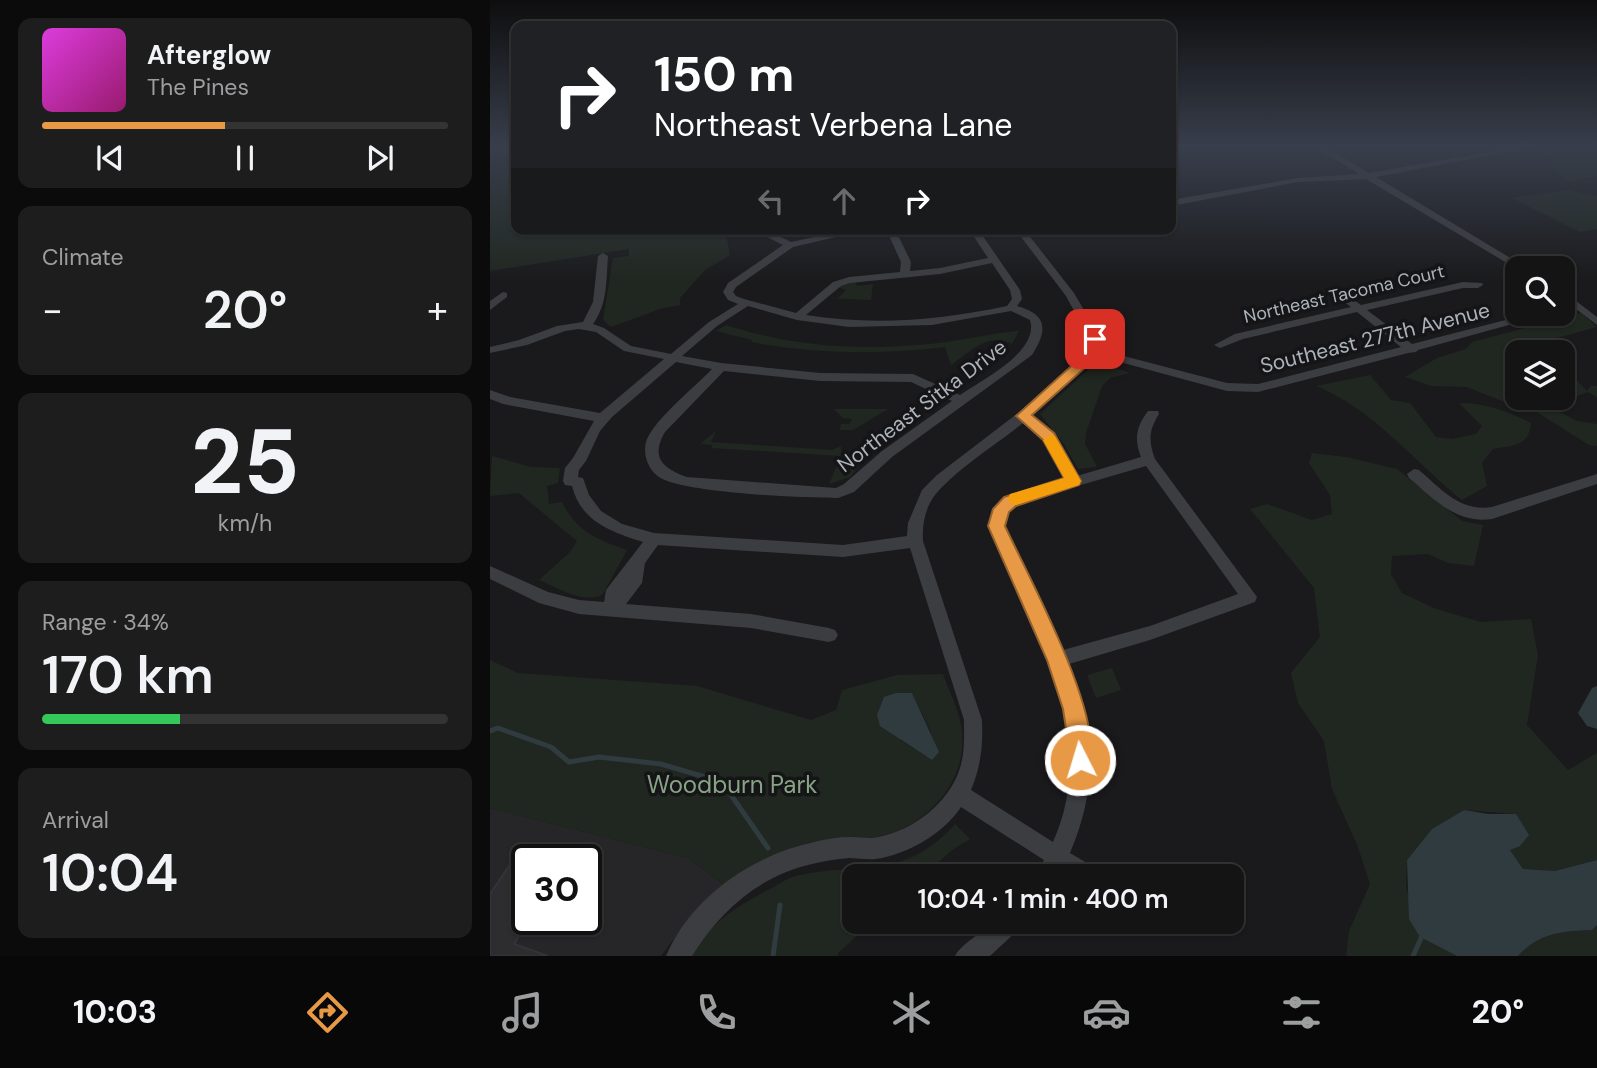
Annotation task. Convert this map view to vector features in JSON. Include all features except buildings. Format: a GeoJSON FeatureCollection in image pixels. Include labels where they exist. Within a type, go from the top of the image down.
{"type":"FeatureCollection","features":[{"type":"Feature","properties":{"kind":"street"},"geometry":{"type":"LineString","coordinates":[[1176,201],[1225,193]]}},
{"type":"Feature","properties":{"kind":"street"},"geometry":{"type":"LineString","coordinates":[[1396,193],[1505,258]]}},
{"type":"Feature","properties":{"kind":"street"},"geometry":{"type":"LineString","coordinates":[[771,235],[790,245]]}},
{"type":"Feature","properties":{"kind":"street"},"geometry":{"type":"LineString","coordinates":[[838,235],[790,245],[729,288],[732,298],[798,317],[853,324],[881,324],[1011,308],[1016,303],[1017,296],[977,235]]}},
{"type":"Feature","properties":{"kind":"street"},"geometry":{"type":"LineString","coordinates":[[893,235],[906,262],[905,274]]}},
{"type":"Feature","properties":{"kind":"street"},"geometry":{"type":"LineString","coordinates":[[678,956],[697,925],[718,903],[762,871],[814,852],[876,848],[899,841],[929,828],[959,794],[972,763],[975,740],[973,720],[915,541],[915,523],[927,494],[942,478],[1023,416],[1076,369],[1091,351],[1095,339],[1087,321],[1023,235]]}},
{"type":"Feature","properties":{"kind":"street"},"geometry":{"type":"LineString","coordinates":[[587,326],[596,315],[603,256]]}},
{"type":"Feature","properties":{"kind":"street"},"geometry":{"type":"LineString","coordinates":[[798,317],[846,277],[940,271],[994,260]]}},
{"type":"Feature","properties":{"kind":"street","name":"Northeast Tacoma Court"},"geometry":{"type":"LineString","coordinates":[[1220,345],[1233,338],[1463,285],[1478,285]]}},
{"type":"Feature","properties":{"kind":"street"},"geometry":{"type":"LineString","coordinates":[[1335,290],[1412,350]]}},
{"type":"Feature","properties":{"kind":"street"},"geometry":{"type":"LineString","coordinates":[[490,307],[503,295]]}},
{"type":"Feature","properties":{"kind":"street"},"geometry":{"type":"LineString","coordinates":[[746,303],[713,324],[603,418],[586,442],[579,461],[584,471],[578,482],[582,497],[596,515],[617,528],[654,539],[843,551],[915,541]]}},
{"type":"Feature","properties":{"kind":"street"},"geometry":{"type":"LineString","coordinates":[[1577,305],[1597,322]]}},
{"type":"Feature","properties":{"kind":"street","name":"Northeast Sitka Drive"},"geometry":{"type":"LineString","coordinates":[[721,367],[660,429],[653,441],[655,465],[673,479],[699,484],[838,493],[849,488],[887,454],[1022,358],[1038,336],[1037,321],[1026,312],[1011,308]]}},
{"type":"Feature","properties":{"kind":"street","name":"Southeast 277th Avenue"},"geometry":{"type":"LineString","coordinates":[[1091,351],[1242,389],[1275,385],[1505,325]]}},
{"type":"Feature","properties":{"kind":"street"},"geometry":{"type":"LineString","coordinates":[[490,349],[527,341],[556,330],[587,326],[601,330],[617,344],[628,349],[672,358],[721,367],[843,379],[913,378],[962,401]]}},
{"type":"Feature","properties":{"kind":"street"},"geometry":{"type":"LineString","coordinates":[[490,394],[507,401],[603,418]]}},
{"type":"Feature","properties":{"kind":"street"},"geometry":{"type":"LineString","coordinates":[[1057,660],[1150,633],[1249,597],[1149,460],[1141,440],[1142,427],[1153,414]]}},
{"type":"Feature","properties":{"kind":"street"},"geometry":{"type":"LineString","coordinates":[[1023,416],[1049,437],[1073,481]]}},
{"type":"Feature","properties":{"kind":"street"},"geometry":{"type":"LineString","coordinates":[[1055,864],[1072,819],[1080,779],[1080,741],[1074,709],[1057,660],[996,526],[997,516],[1010,501],[1149,460]]}},
{"type":"Feature","properties":{"kind":"street"},"geometry":{"type":"LineString","coordinates":[[1414,474],[1453,507],[1474,516],[1492,513],[1597,479]]}},
{"type":"Feature","properties":{"kind":"street"},"geometry":{"type":"LineString","coordinates":[[612,610],[636,579],[637,564],[654,539]]}},
{"type":"Feature","properties":{"kind":"street"},"geometry":{"type":"LineString","coordinates":[[490,572],[545,598],[579,607],[751,621],[829,635]]}},
{"type":"Feature","properties":{"kind":"street"},"geometry":{"type":"LineString","coordinates":[[959,794],[1068,864]]}},
{"type":"Feature","properties":{"kind":"street"},"geometry":{"type":"LineString","coordinates":[[967,956],[983,947],[997,934]]}},
{"type":"Feature","properties":{"kind":"shaded area"},"geometry":{"type":"Polygon","coordinates":[[[1597,686],[1597,729],[1587,726],[1578,713],[1592,688],[1597,686]]]}},
{"type":"Feature","properties":{"kind":"shaded area"},"geometry":{"type":"Polygon","coordinates":[[[896,693],[912,693],[939,752],[932,760],[880,726],[877,715],[884,697],[896,693]]]}},
{"type":"Feature","properties":{"kind":"shaded area"},"geometry":{"type":"Polygon","coordinates":[[[490,808],[688,858],[724,885],[696,910],[661,956],[490,956],[490,808]]]}},
{"type":"Feature","properties":{"kind":"shaded area"},"geometry":{"type":"Polygon","coordinates":[[[1464,810],[1488,814],[1516,814],[1529,835],[1520,846],[1510,850],[1523,869],[1555,871],[1597,860],[1597,925],[1592,930],[1571,931],[1543,938],[1518,956],[1457,956],[1420,937],[1409,919],[1407,860],[1432,829],[1464,810]]]}},
{"type":"Feature","properties":{"kind":"green space"},"geometry":{"type":"Polygon","coordinates":[[[490,193],[511,193],[511,235],[726,235],[730,255],[705,270],[680,298],[680,305],[660,309],[611,327],[603,320],[613,258],[629,256],[629,249],[490,271],[490,193]]]}},
{"type":"Feature","properties":{"kind":"green space"},"geometry":{"type":"Polygon","coordinates":[[[1549,193],[1580,193],[1597,196],[1597,229],[1580,232],[1512,198],[1549,193]]]}},
{"type":"Feature","properties":{"kind":"green space"},"geometry":{"type":"Polygon","coordinates":[[[855,281],[857,286],[873,284],[871,300],[825,298],[838,298],[846,290],[838,287],[855,281]]]}},
{"type":"Feature","properties":{"kind":"green space"},"geometry":{"type":"Polygon","coordinates":[[[1581,313],[1597,327],[1558,340],[1505,340],[1505,402],[1467,387],[1431,386],[1405,377],[1437,358],[1466,349],[1472,342],[1532,326],[1575,326],[1575,315],[1581,313]]]}},
{"type":"Feature","properties":{"kind":"green space"},"geometry":{"type":"Polygon","coordinates":[[[726,325],[779,339],[858,347],[939,343],[1019,331],[1012,344],[995,340],[988,342],[951,365],[945,347],[872,352],[799,349],[751,342],[752,340],[716,331],[726,325]]]}},
{"type":"Feature","properties":{"kind":"green space"},"geometry":{"type":"Polygon","coordinates":[[[1098,364],[1130,373],[1110,378],[1102,386],[1086,433],[1085,444],[1097,467],[1078,469],[1064,444],[1040,414],[1090,368],[1098,364]]]}},
{"type":"Feature","properties":{"kind":"green space"},"geometry":{"type":"Polygon","coordinates":[[[1370,375],[1391,400],[1410,403],[1436,437],[1452,439],[1476,434],[1482,426],[1459,403],[1487,406],[1514,415],[1531,423],[1530,431],[1519,444],[1493,449],[1482,463],[1487,486],[1462,500],[1375,422],[1357,408],[1316,386],[1370,375]]]}},
{"type":"Feature","properties":{"kind":"green space"},"geometry":{"type":"Polygon","coordinates":[[[1575,379],[1587,391],[1591,386],[1597,386],[1597,397],[1588,392],[1575,397],[1575,379]]]}},
{"type":"Feature","properties":{"kind":"green space"},"geometry":{"type":"Polygon","coordinates":[[[834,409],[888,409],[853,430],[840,430],[841,424],[849,424],[852,419],[843,418],[834,409]]]}},
{"type":"Feature","properties":{"kind":"green space"},"geometry":{"type":"Polygon","coordinates":[[[1533,410],[1556,410],[1577,421],[1597,424],[1597,446],[1589,445],[1533,410]]]}},
{"type":"Feature","properties":{"kind":"green space"},"geometry":{"type":"Polygon","coordinates":[[[716,431],[711,442],[832,450],[841,446],[841,456],[712,448],[712,445],[700,444],[716,431]]]}},
{"type":"Feature","properties":{"kind":"green space"},"geometry":{"type":"Polygon","coordinates":[[[1312,453],[1346,457],[1397,469],[1462,521],[1483,525],[1474,566],[1448,563],[1428,554],[1392,556],[1391,574],[1402,593],[1436,609],[1481,622],[1531,619],[1538,655],[1527,725],[1568,770],[1597,753],[1597,860],[1555,871],[1523,869],[1510,850],[1516,814],[1464,810],[1432,829],[1407,860],[1406,886],[1420,937],[1457,956],[1346,956],[1349,931],[1370,884],[1358,847],[1332,789],[1324,741],[1298,703],[1291,673],[1320,637],[1314,588],[1250,509],[1267,504],[1312,520],[1332,514],[1330,495],[1309,463],[1312,453]]]}},
{"type":"Feature","properties":{"kind":"green space"},"geometry":{"type":"Polygon","coordinates":[[[492,456],[531,467],[560,468],[558,483],[547,486],[549,504],[562,502],[574,520],[589,533],[627,550],[603,594],[588,598],[579,597],[539,580],[570,552],[577,541],[519,493],[490,496],[492,456]]]}},
{"type":"Feature","properties":{"kind":"green space"},"geometry":{"type":"Polygon","coordinates":[[[841,456],[860,465],[850,477],[829,484],[841,456]]]}},
{"type":"Feature","properties":{"kind":"green space","name":"Woodburn Park"},"geometry":{"type":"Polygon","coordinates":[[[490,660],[518,673],[697,686],[811,720],[836,710],[842,690],[897,675],[943,674],[961,725],[962,745],[953,781],[930,810],[915,821],[881,836],[800,845],[724,885],[688,858],[490,808],[490,660]],[[912,693],[900,740],[932,760],[931,732],[912,693]]]}},
{"type":"Feature","properties":{"kind":"green space"},"geometry":{"type":"Polygon","coordinates":[[[1112,668],[1121,690],[1096,698],[1087,675],[1112,668]]]}},
{"type":"Feature","properties":{"kind":"green space"},"geometry":{"type":"Polygon","coordinates":[[[955,824],[970,839],[936,864],[890,864],[917,854],[936,842],[955,824]]]}},
{"type":"Feature","properties":{"kind":"green space"},"geometry":{"type":"Polygon","coordinates":[[[842,870],[842,934],[859,934],[838,956],[691,956],[706,934],[725,916],[787,880],[842,870]]]}},
{"type":"Feature","properties":{"kind":"green space"},"geometry":{"type":"Polygon","coordinates":[[[1597,925],[1597,956],[1518,956],[1543,938],[1571,931],[1592,930],[1597,925]]]}},
{"type":"Feature","properties":{"kind":"waterway"},"geometry":{"type":"LineString","coordinates":[[490,731],[498,728],[551,747],[569,762],[599,757],[661,764],[722,782],[768,848]]}},
{"type":"Feature","properties":{"kind":"waterway"},"geometry":{"type":"LineString","coordinates":[[773,956],[780,905]]}},
{"type":"Feature","properties":{"kind":"waterway"},"geometry":{"type":"LineString","coordinates":[[1413,956],[1422,936]]}},
{"type":"Feature","properties":{"kind":"slow traffic"},"geometry":{"type":"LineString","coordinates":[[1016,499],[1073,481],[1050,440]]}},
{"type":"Feature","properties":{"kind":"route"},"geometry":{"type":"LineString","coordinates":[[1080,760],[1080,741],[1074,709],[1057,660],[996,526],[997,516],[1010,501],[1073,481],[1049,437],[1023,416],[1083,362],[1095,339]]}}]}
